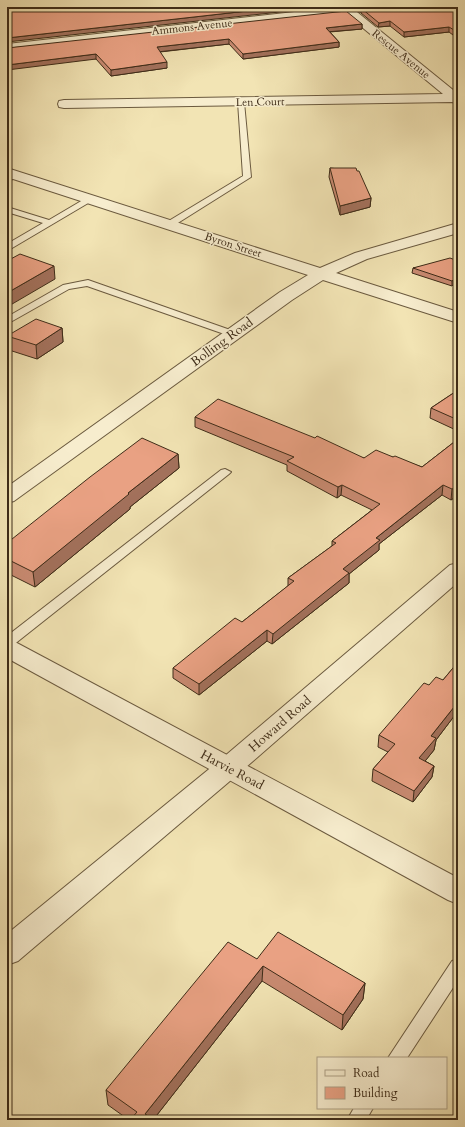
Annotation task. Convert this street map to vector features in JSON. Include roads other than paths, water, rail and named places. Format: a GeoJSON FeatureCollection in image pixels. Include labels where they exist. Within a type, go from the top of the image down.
{"type":"FeatureCollection","features":[{"type":"Feature","properties":{"kind":"street","name":"Ammons Avenue"},"geometry":{"type":"LineString","coordinates":[[7,48],[346,9],[377,7]]}},
{"type":"Feature","properties":{"kind":"street","name":"Rescue Avenue"},"geometry":{"type":"LineString","coordinates":[[346,9],[457,99]]}},
{"type":"Feature","properties":{"kind":"street","name":"Len Court"},"geometry":{"type":"LineString","coordinates":[[64,104],[457,99]]}},
{"type":"Feature","properties":{"kind":"street","name":"Byron Street"},"geometry":{"type":"LineString","coordinates":[[10,175],[170,224],[458,318]]}},
{"type":"Feature","properties":{"kind":"street","name":"Bolling Road"},"geometry":{"type":"LineString","coordinates":[[7,497],[286,296],[322,274],[369,252],[458,228]]}},
{"type":"Feature","properties":{"kind":"street","name":"Howard Road"},"geometry":{"type":"LineString","coordinates":[[7,952],[228,768],[458,570]]}},
{"type":"Feature","properties":{"kind":"street","name":"Harvie Road"},"geometry":{"type":"LineString","coordinates":[[7,648],[458,892]]}},
{"type":"Feature","properties":{"kind":"lane"},"geometry":{"type":"LineString","coordinates":[[170,224],[247,177],[241,102]]}},
{"type":"Feature","properties":{"kind":"lane"},"geometry":{"type":"LineString","coordinates":[[7,248],[91,199]]}},
{"type":"Feature","properties":{"kind":"lane"},"geometry":{"type":"LineString","coordinates":[[7,209],[50,223]]}},
{"type":"Feature","properties":{"kind":"lane"},"geometry":{"type":"LineString","coordinates":[[7,238],[18,241]]}},
{"type":"Feature","properties":{"kind":"lane"},"geometry":{"type":"LineString","coordinates":[[7,321],[66,287],[88,283],[234,334]]}},
{"type":"Feature","properties":{"kind":"lane"},"geometry":{"type":"LineString","coordinates":[[7,643],[225,472]]}},
{"type":"Feature","properties":{"kind":"lane"},"geometry":{"type":"LineString","coordinates":[[398,1057],[458,966]]}},
{"type":"Feature","properties":{"kind":"lane"},"geometry":{"type":"LineString","coordinates":[[356,1120],[363,1109]]}}]}
